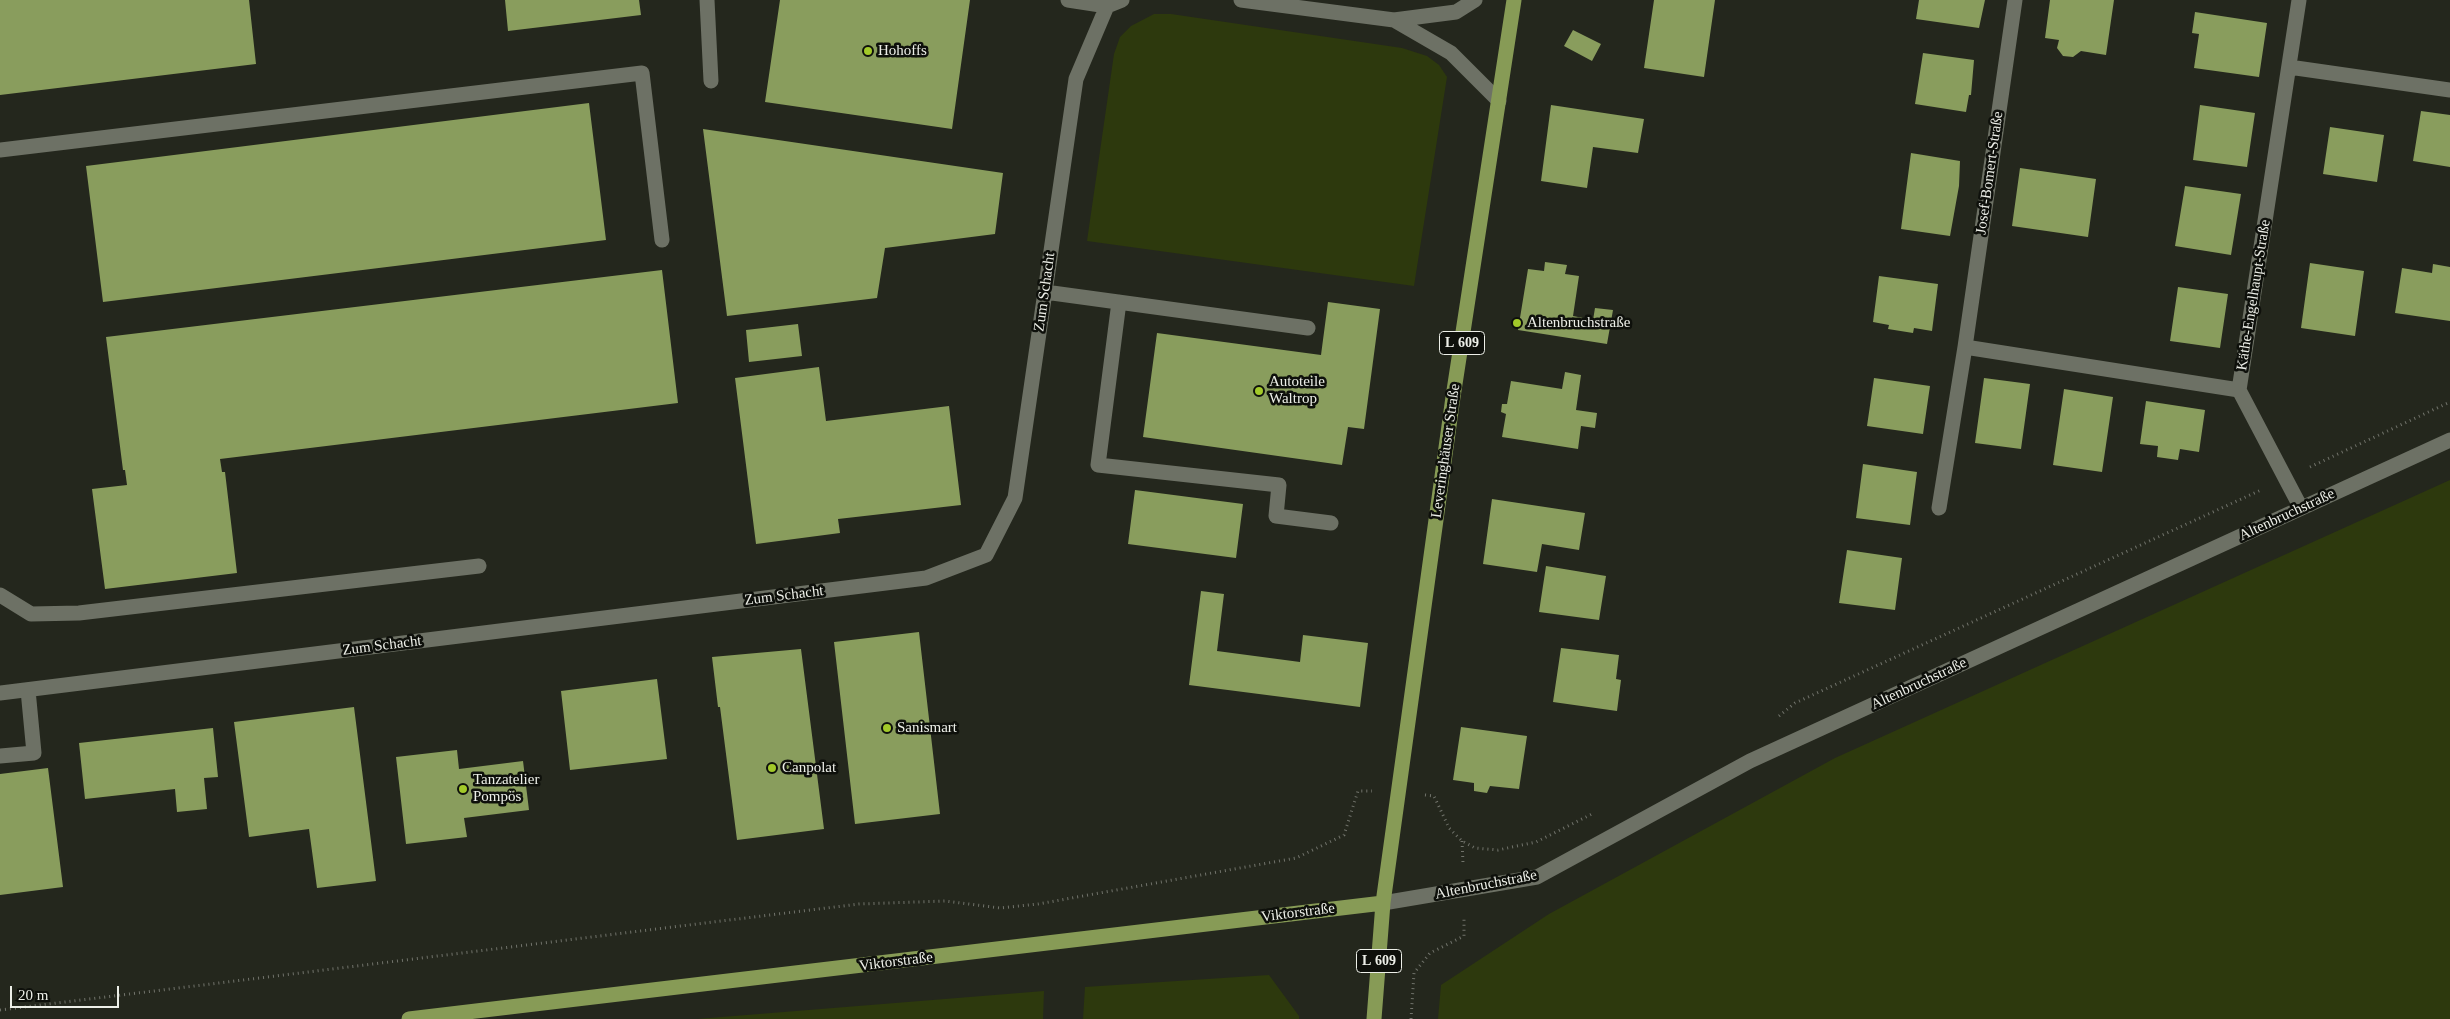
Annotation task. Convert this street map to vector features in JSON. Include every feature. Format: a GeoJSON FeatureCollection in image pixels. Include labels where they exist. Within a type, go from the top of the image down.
{"type":"FeatureCollection","features":[{"type":"Feature","properties":{"kind":"main road","name":"Leveringhäuser Straße"},"geometry":{"type":"LineString","coordinates":[[1383,903],[1453,397],[1514,0]]}},
{"type":"Feature","properties":{"kind":"main road","name":"Viktorstraße"},"geometry":{"type":"LineString","coordinates":[[409,1019],[1383,903]]}},
{"type":"Feature","properties":{"kind":"main road","name":"L 609"},"geometry":{"type":"LineString","coordinates":[[1374,1019],[1383,903]]}},
{"type":"Feature","properties":{"kind":"street"},"geometry":{"type":"LineString","coordinates":[[707,0],[711,80]]}},
{"type":"Feature","properties":{"kind":"street"},"geometry":{"type":"LineString","coordinates":[[1068,0],[1107,6],[1122,0]]}},
{"type":"Feature","properties":{"kind":"street"},"geometry":{"type":"LineString","coordinates":[[1241,0],[1394,20],[1456,12],[1475,0]]}},
{"type":"Feature","properties":{"kind":"street","name":"Josef-Bomert-Straße"},"geometry":{"type":"LineString","coordinates":[[1939,508],[1965,347],[2015,0]]}},
{"type":"Feature","properties":{"kind":"street","name":"Käthe-Engelhaupt-Straße"},"geometry":{"type":"LineString","coordinates":[[2299,0],[2239,390],[2301,508]]}},
{"type":"Feature","properties":{"kind":"street","name":"Zum Schacht"},"geometry":{"type":"LineString","coordinates":[[0,693],[926,578],[986,555],[1015,498],[1076,79],[1107,6]]}},
{"type":"Feature","properties":{"kind":"street"},"geometry":{"type":"LineString","coordinates":[[1394,20],[1452,53],[1499,101]]}},
{"type":"Feature","properties":{"kind":"street"},"geometry":{"type":"LineString","coordinates":[[2289,67],[2450,90]]}},
{"type":"Feature","properties":{"kind":"street"},"geometry":{"type":"LineString","coordinates":[[0,150],[642,73],[662,240]]}},
{"type":"Feature","properties":{"kind":"street"},"geometry":{"type":"LineString","coordinates":[[1045,292],[1308,328]]}},
{"type":"Feature","properties":{"kind":"street"},"geometry":{"type":"LineString","coordinates":[[1119,302],[1098,465],[1279,485],[1276,516],[1331,523]]}},
{"type":"Feature","properties":{"kind":"street"},"geometry":{"type":"LineString","coordinates":[[1965,347],[2239,390]]}},
{"type":"Feature","properties":{"kind":"street","name":"Altenbruchstraße"},"geometry":{"type":"LineString","coordinates":[[1383,903],[1537,877],[1750,761],[2450,440]]}},
{"type":"Feature","properties":{"kind":"street"},"geometry":{"type":"LineString","coordinates":[[0,595],[31,614],[79,613],[479,566]]}},
{"type":"Feature","properties":{"kind":"street"},"geometry":{"type":"LineString","coordinates":[[0,756],[34,753],[28,690]]}},
{"type":"Feature","properties":{"kind":"path"},"geometry":{"type":"LineString","coordinates":[[1776,719],[1795,703],[2450,402]]}},
{"type":"Feature","properties":{"kind":"path"},"geometry":{"type":"LineString","coordinates":[[0,1010],[859,904],[945,901],[1000,908],[1038,904],[1296,858],[1344,835],[1358,791],[1398,792],[1434,796],[1449,828],[1462,842],[1475,848],[1498,850],[1536,842],[1596,812]]}},
{"type":"Feature","properties":{"kind":"path"},"geometry":{"type":"LineString","coordinates":[[1411,1019],[1414,973],[1430,953],[1464,936],[1462,842]]}},
{"type":"Feature","properties":{"kind":"green space"},"geometry":{"type":"Polygon","coordinates":[[[1154,14],[1171,14],[1402,48],[1427,56],[1439,65],[1447,77],[1414,286],[1087,241],[1114,54],[1120,37],[1131,26],[1154,14]]]}},
{"type":"Feature","properties":{"kind":"green space"},"geometry":{"type":"Polygon","coordinates":[[[2450,480],[2450,1019],[1438,1019],[1441,985],[1549,914],[1835,758],[2450,480]]]}},
{"type":"Feature","properties":{"kind":"green space"},"geometry":{"type":"Polygon","coordinates":[[[1269,975],[1299,1016],[1299,1019],[1083,1019],[1085,987],[1269,975]]]}},
{"type":"Feature","properties":{"kind":"green space"},"geometry":{"type":"Polygon","coordinates":[[[1044,991],[1043,1019],[697,1019],[1044,991]]]}},
{"type":"Feature","properties":{"kind":"building"},"geometry":{"type":"Polygon","coordinates":[[[0,0],[249,0],[256,64],[0,95],[0,0]]]}},
{"type":"Feature","properties":{"kind":"building"},"geometry":{"type":"Polygon","coordinates":[[[505,0],[639,0],[641,15],[508,31],[505,0]]]}},
{"type":"Feature","properties":{"kind":"building","name":"Hohoffs"},"geometry":{"type":"Polygon","coordinates":[[[780,0],[970,0],[952,129],[765,102],[780,0]]]}},
{"type":"Feature","properties":{"kind":"building"},"geometry":{"type":"Polygon","coordinates":[[[1654,0],[1715,0],[1704,77],[1644,68],[1654,0]]]}},
{"type":"Feature","properties":{"kind":"building"},"geometry":{"type":"Polygon","coordinates":[[[1919,0],[1985,0],[1979,28],[1916,19],[1919,0]]]}},
{"type":"Feature","properties":{"kind":"building"},"geometry":{"type":"Polygon","coordinates":[[[2050,0],[2114,0],[2106,55],[2081,51],[2073,57],[2063,56],[2057,48],[2059,40],[2045,38],[2050,0]]]}},
{"type":"Feature","properties":{"kind":"building"},"geometry":{"type":"Polygon","coordinates":[[[2195,12],[2267,23],[2259,77],[2194,68],[2199,34],[2192,33],[2195,12]]]}},
{"type":"Feature","properties":{"kind":"building"},"geometry":{"type":"Polygon","coordinates":[[[1573,30],[1601,44],[1592,61],[1564,46],[1573,30]]]}},
{"type":"Feature","properties":{"kind":"building"},"geometry":{"type":"Polygon","coordinates":[[[1923,53],[1974,60],[1971,95],[1969,95],[1966,112],[1915,104],[1923,53]]]}},
{"type":"Feature","properties":{"kind":"building"},"geometry":{"type":"Polygon","coordinates":[[[589,103],[606,240],[103,302],[86,166],[589,103]]]}},
{"type":"Feature","properties":{"kind":"building"},"geometry":{"type":"Polygon","coordinates":[[[1551,105],[1644,119],[1638,153],[1593,147],[1587,188],[1541,181],[1551,105]]]}},
{"type":"Feature","properties":{"kind":"building"},"geometry":{"type":"Polygon","coordinates":[[[2200,105],[2255,113],[2247,167],[2193,160],[2200,105]]]}},
{"type":"Feature","properties":{"kind":"building"},"geometry":{"type":"Polygon","coordinates":[[[2421,111],[2450,115],[2450,167],[2413,161],[2421,111]]]}},
{"type":"Feature","properties":{"kind":"building"},"geometry":{"type":"Polygon","coordinates":[[[2330,127],[2384,135],[2377,182],[2323,174],[2330,127]]]}},
{"type":"Feature","properties":{"kind":"building"},"geometry":{"type":"Polygon","coordinates":[[[703,129],[1003,173],[995,234],[885,248],[877,298],[727,316],[703,129]]]}},
{"type":"Feature","properties":{"kind":"building"},"geometry":{"type":"Polygon","coordinates":[[[1911,153],[1960,161],[1959,186],[1950,236],[1901,229],[1911,153]]]}},
{"type":"Feature","properties":{"kind":"building"},"geometry":{"type":"Polygon","coordinates":[[[2020,168],[2096,179],[2088,237],[2012,226],[2020,168]]]}},
{"type":"Feature","properties":{"kind":"building"},"geometry":{"type":"Polygon","coordinates":[[[2185,186],[2241,194],[2231,255],[2175,246],[2185,186]]]}},
{"type":"Feature","properties":{"kind":"building"},"geometry":{"type":"Polygon","coordinates":[[[1545,262],[1567,265],[1565,274],[1579,276],[1573,316],[1593,320],[1595,308],[1613,310],[1607,344],[1518,330],[1528,269],[1544,271],[1545,262]]]}},
{"type":"Feature","properties":{"kind":"building"},"geometry":{"type":"Polygon","coordinates":[[[2310,263],[2364,271],[2355,336],[2301,328],[2310,263]]]}},
{"type":"Feature","properties":{"kind":"building"},"geometry":{"type":"Polygon","coordinates":[[[2433,264],[2450,267],[2450,321],[2395,313],[2402,268],[2432,273],[2433,264]]]}},
{"type":"Feature","properties":{"kind":"building"},"geometry":{"type":"Polygon","coordinates":[[[662,270],[678,403],[220,459],[222,472],[225,472],[237,573],[105,589],[92,489],[127,485],[125,470],[123,470],[106,337],[662,270]]]}},
{"type":"Feature","properties":{"kind":"building"},"geometry":{"type":"Polygon","coordinates":[[[1879,276],[1938,284],[1932,331],[1914,328],[1913,333],[1888,329],[1889,325],[1873,322],[1879,276]]]}},
{"type":"Feature","properties":{"kind":"building"},"geometry":{"type":"Polygon","coordinates":[[[2178,287],[2228,294],[2220,348],[2170,341],[2178,287]]]}},
{"type":"Feature","properties":{"kind":"building","name":"Autoteile Waltrop"},"geometry":{"type":"Polygon","coordinates":[[[1328,302],[1380,309],[1364,429],[1348,427],[1342,465],[1143,437],[1157,333],[1321,355],[1328,302]]]}},
{"type":"Feature","properties":{"kind":"building"},"geometry":{"type":"Polygon","coordinates":[[[798,324],[802,356],[749,362],[746,330],[798,324]]]}},
{"type":"Feature","properties":{"kind":"building"},"geometry":{"type":"Polygon","coordinates":[[[819,367],[826,421],[949,406],[961,505],[838,519],[840,533],[756,544],[735,378],[819,367]]]}},
{"type":"Feature","properties":{"kind":"building"},"geometry":{"type":"Polygon","coordinates":[[[1565,372],[1581,375],[1576,410],[1597,413],[1595,428],[1581,426],[1578,449],[1502,437],[1506,414],[1501,412],[1502,404],[1507,404],[1511,381],[1562,389],[1565,372]]]}},
{"type":"Feature","properties":{"kind":"building"},"geometry":{"type":"Polygon","coordinates":[[[1874,378],[1930,386],[1923,434],[1867,426],[1874,378]]]}},
{"type":"Feature","properties":{"kind":"building"},"geometry":{"type":"Polygon","coordinates":[[[1984,378],[2030,384],[2021,449],[1975,443],[1984,378]]]}},
{"type":"Feature","properties":{"kind":"building"},"geometry":{"type":"Polygon","coordinates":[[[2064,389],[2113,397],[2102,472],[2053,465],[2064,389]]]}},
{"type":"Feature","properties":{"kind":"building"},"geometry":{"type":"Polygon","coordinates":[[[2146,401],[2205,410],[2199,452],[2180,449],[2178,460],[2157,457],[2158,446],[2140,444],[2146,401]]]}},
{"type":"Feature","properties":{"kind":"building"},"geometry":{"type":"Polygon","coordinates":[[[1863,464],[1917,472],[1910,525],[1856,518],[1863,464]]]}},
{"type":"Feature","properties":{"kind":"building"},"geometry":{"type":"Polygon","coordinates":[[[1135,490],[1243,504],[1236,558],[1128,544],[1135,490]]]}},
{"type":"Feature","properties":{"kind":"building"},"geometry":{"type":"Polygon","coordinates":[[[1492,499],[1585,513],[1579,550],[1542,544],[1537,572],[1483,564],[1492,499]]]}},
{"type":"Feature","properties":{"kind":"building"},"geometry":{"type":"Polygon","coordinates":[[[1847,550],[1902,558],[1895,610],[1839,603],[1847,550]]]}},
{"type":"Feature","properties":{"kind":"building"},"geometry":{"type":"Polygon","coordinates":[[[1546,566],[1606,576],[1599,620],[1539,612],[1546,566]]]}},
{"type":"Feature","properties":{"kind":"building"},"geometry":{"type":"Polygon","coordinates":[[[1201,591],[1224,594],[1217,651],[1300,662],[1303,635],[1368,643],[1360,707],[1189,685],[1201,591]]]}},
{"type":"Feature","properties":{"kind":"building","name":"Sanismart"},"geometry":{"type":"Polygon","coordinates":[[[919,632],[940,814],[855,824],[834,642],[919,632]]]}},
{"type":"Feature","properties":{"kind":"building"},"geometry":{"type":"Polygon","coordinates":[[[1561,648],[1619,655],[1616,679],[1621,680],[1617,711],[1553,702],[1561,648]]]}},
{"type":"Feature","properties":{"kind":"building","name":"Canpolat"},"geometry":{"type":"Polygon","coordinates":[[[801,649],[824,829],[737,840],[712,657],[801,649]]]}},
{"type":"Feature","properties":{"kind":"building"},"geometry":{"type":"Polygon","coordinates":[[[657,679],[667,759],[570,770],[561,691],[657,679]]]}},
{"type":"Feature","properties":{"kind":"building"},"geometry":{"type":"Polygon","coordinates":[[[354,707],[376,881],[317,888],[309,829],[249,837],[234,722],[354,707]]]}},
{"type":"Feature","properties":{"kind":"building"},"geometry":{"type":"Polygon","coordinates":[[[1461,727],[1527,736],[1519,789],[1490,786],[1487,793],[1474,791],[1474,783],[1453,780],[1461,727]]]}},
{"type":"Feature","properties":{"kind":"building"},"geometry":{"type":"Polygon","coordinates":[[[213,728],[218,777],[204,778],[207,809],[177,812],[175,789],[85,799],[79,743],[213,728]]]}},
{"type":"Feature","properties":{"kind":"building","name":"Tanzatelier Pompös"},"geometry":{"type":"Polygon","coordinates":[[[457,750],[459,769],[523,761],[529,810],[464,818],[467,837],[406,844],[396,757],[457,750]]]}},
{"type":"Feature","properties":{"kind":"building"},"geometry":{"type":"Polygon","coordinates":[[[48,768],[63,887],[0,895],[0,774],[48,768]]]}},
{"type":"Feature","properties":{"kind":"place","name":"Hohoffs"},"geometry":{"type":"Point","coordinates":[868,51]}},
{"type":"Feature","properties":{"kind":"place","name":"Altenbruchstraße"},"geometry":{"type":"Point","coordinates":[1517,323]}},
{"type":"Feature","properties":{"kind":"place","name":"Autoteile Waltrop"},"geometry":{"type":"Point","coordinates":[1259,391]}},
{"type":"Feature","properties":{"kind":"place","name":"Sanismart"},"geometry":{"type":"Point","coordinates":[887,728]}},
{"type":"Feature","properties":{"kind":"place","name":"Canpolat"},"geometry":{"type":"Point","coordinates":[772,768]}},
{"type":"Feature","properties":{"kind":"place","name":"Tanzatelier Pompös"},"geometry":{"type":"Point","coordinates":[463,789]}}]}
